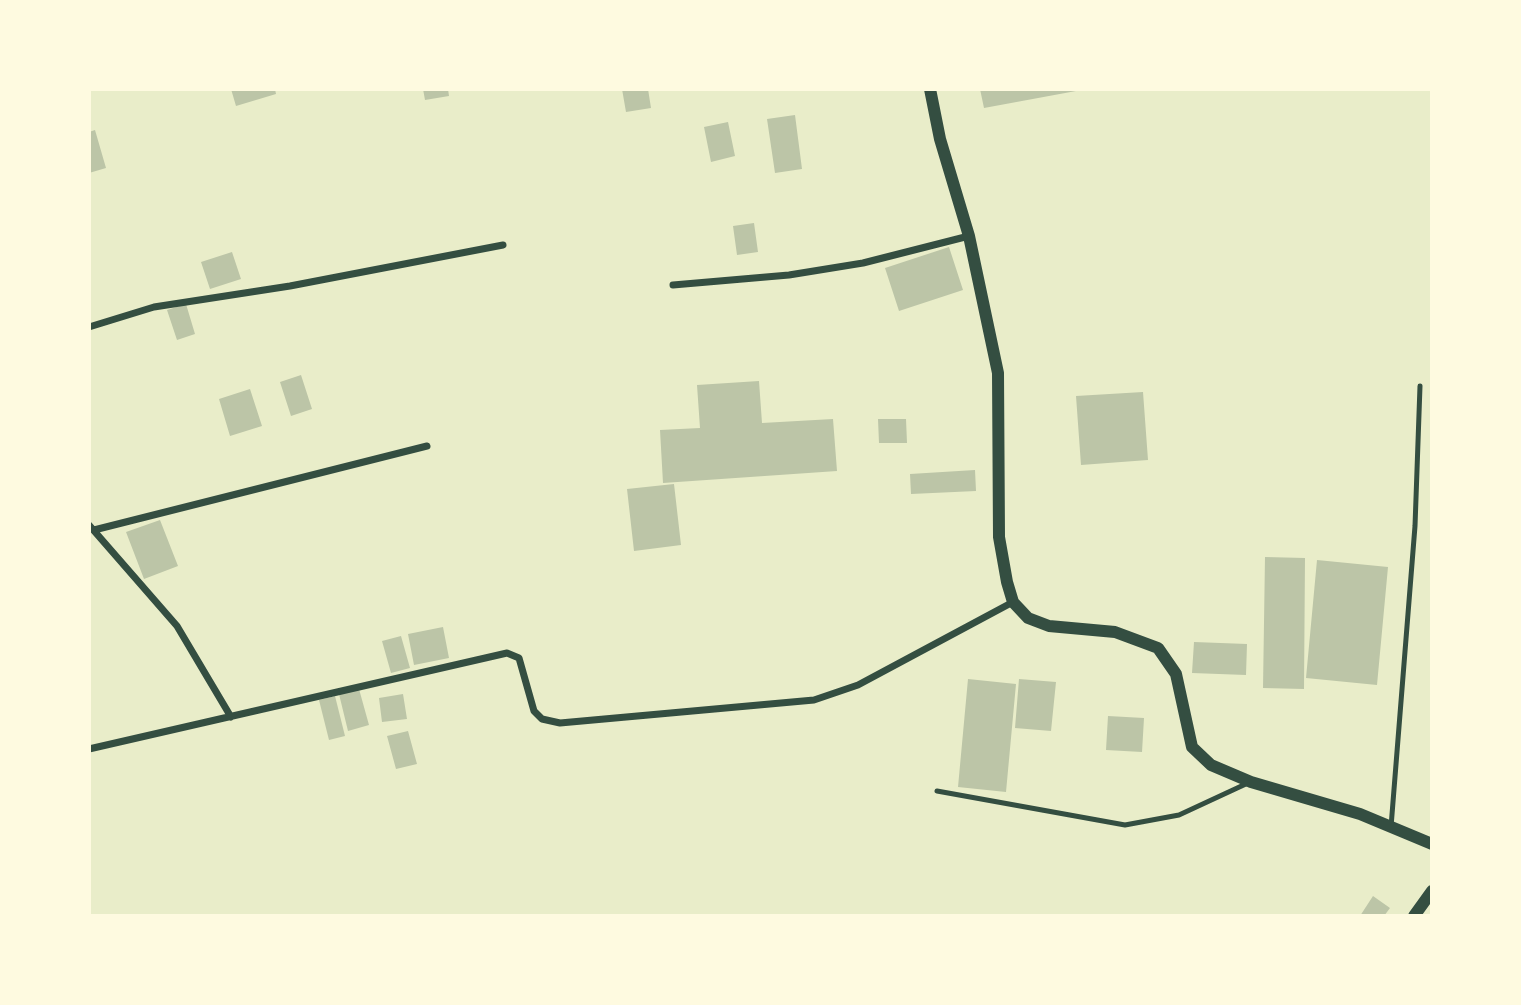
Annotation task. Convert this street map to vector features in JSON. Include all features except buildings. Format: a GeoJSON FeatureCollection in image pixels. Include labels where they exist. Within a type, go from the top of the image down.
{"type":"FeatureCollection","features":[{"type":"Feature","properties":{"kind":"street"},"geometry":{"type":"LineString","coordinates":[[930,89],[940,139],[969,236],[998,373],[999,537],[1013,602],[1028,618],[1049,626],[1115,632],[1158,648],[1176,674],[1192,747],[1211,765],[1251,782],[1360,814],[1432,844]]}},
{"type":"Feature","properties":{"kind":"street"},"geometry":{"type":"LineString","coordinates":[[673,285],[789,275],[863,263],[969,236]]}},
{"type":"Feature","properties":{"kind":"street"},"geometry":{"type":"LineString","coordinates":[[89,327],[154,307],[317,281],[503,245]]}},
{"type":"Feature","properties":{"kind":"street"},"geometry":{"type":"LineString","coordinates":[[231,717],[177,626],[91,528],[427,446]]}},
{"type":"Feature","properties":{"kind":"street"},"geometry":{"type":"LineString","coordinates":[[89,749],[507,653],[519,658],[534,711],[542,719],[560,723],[814,700],[858,685],[1013,602]]}},
{"type":"Feature","properties":{"kind":"street"},"geometry":{"type":"LineString","coordinates":[[1414,916],[1432,891]]}},
{"type":"Feature","properties":{"kind":"lane"},"geometry":{"type":"LineString","coordinates":[[1391,827],[1415,526],[1420,386]]}},
{"type":"Feature","properties":{"kind":"lane"},"geometry":{"type":"LineString","coordinates":[[937,791],[1125,825],[1179,815],[1251,782]]}}]}
